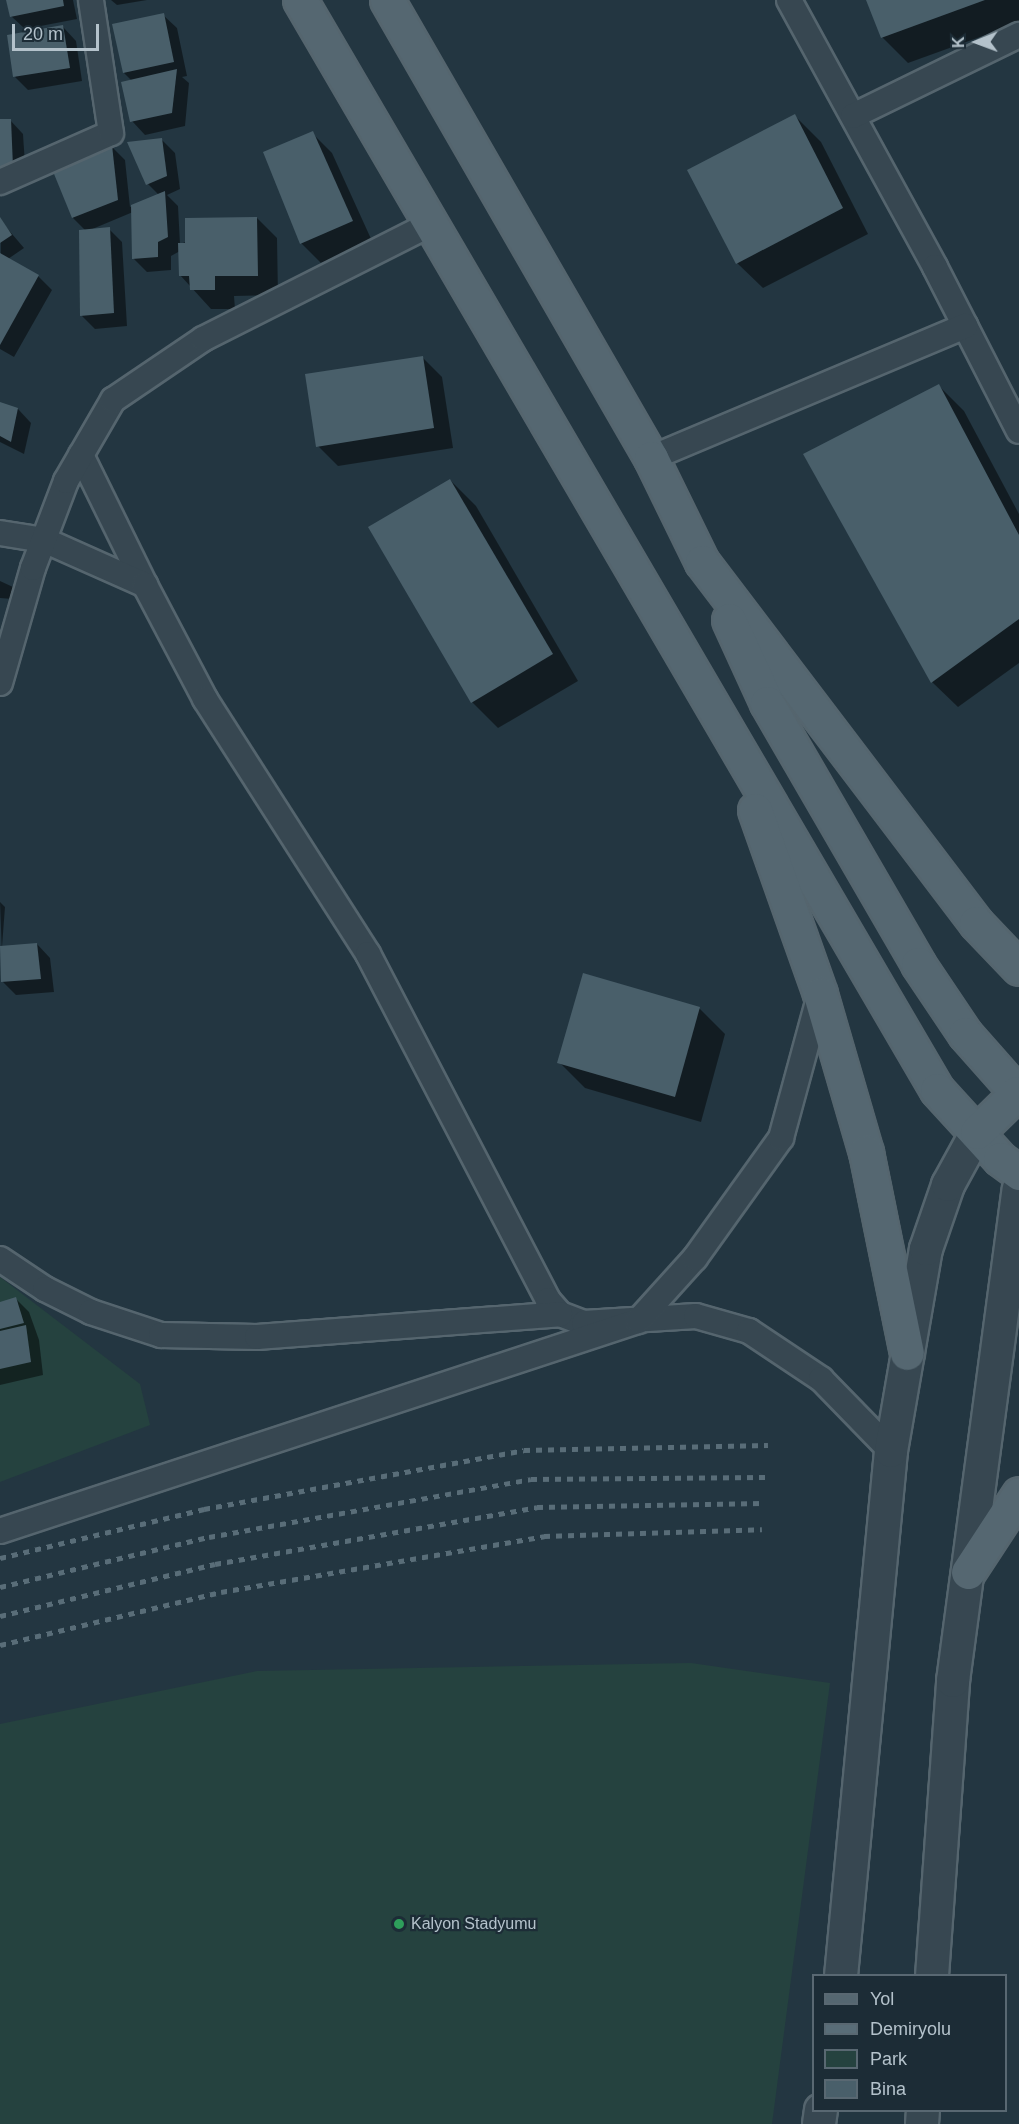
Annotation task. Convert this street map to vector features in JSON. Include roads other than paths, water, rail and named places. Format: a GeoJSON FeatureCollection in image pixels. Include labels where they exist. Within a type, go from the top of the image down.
{"type":"FeatureCollection","features":[{"type":"Feature","properties":{"kind":"main road"},"geometry":{"type":"LineString","coordinates":[[300,0],[433,223],[937,1090],[1000,1159],[1019,1173]]}},
{"type":"Feature","properties":{"kind":"main road"},"geometry":{"type":"LineString","coordinates":[[387,0],[651,458],[767,703],[918,964],[965,1034],[1018,1094],[977,1132]]}},
{"type":"Feature","properties":{"kind":"main road"},"geometry":{"type":"LineString","coordinates":[[702,562],[976,923],[1019,968]]}},
{"type":"Feature","properties":{"kind":"main road"},"geometry":{"type":"LineString","coordinates":[[728,734],[819,994],[866,1152],[907,1353]]}},
{"type":"Feature","properties":{"kind":"main road"},"geometry":{"type":"LineString","coordinates":[[968,1572],[1019,1494]]}},
{"type":"Feature","properties":{"kind":"street"},"geometry":{"type":"LineString","coordinates":[[0,182],[111,133],[91,0]]}},
{"type":"Feature","properties":{"kind":"street"},"geometry":{"type":"LineString","coordinates":[[789,0],[853,116],[1019,431]]}},
{"type":"Feature","properties":{"kind":"street"},"geometry":{"type":"LineString","coordinates":[[853,116],[1019,35]]}},
{"type":"Feature","properties":{"kind":"street"},"geometry":{"type":"LineString","coordinates":[[0,682],[44,540],[66,481],[113,400],[202,339],[433,223]]}},
{"type":"Feature","properties":{"kind":"street"},"geometry":{"type":"LineString","coordinates":[[651,458],[965,326]]}},
{"type":"Feature","properties":{"kind":"street"},"geometry":{"type":"LineString","coordinates":[[81,455],[145,585],[205,699],[368,954],[548,1300],[560,1314]]}},
{"type":"Feature","properties":{"kind":"street"},"geometry":{"type":"LineString","coordinates":[[0,533],[44,540],[145,585]]}},
{"type":"Feature","properties":{"kind":"street"},"geometry":{"type":"LineString","coordinates":[[3,1528],[638,1321],[695,1258],[781,1138],[819,994]]}},
{"type":"Feature","properties":{"kind":"street"},"geometry":{"type":"LineString","coordinates":[[841,1974],[891,1451],[926,1249],[948,1185],[977,1132]]}},
{"type":"Feature","properties":{"kind":"street"},"geometry":{"type":"LineString","coordinates":[[932,1974],[953,1681],[1019,1189]]}},
{"type":"Feature","properties":{"kind":"street"},"geometry":{"type":"LineString","coordinates":[[0,1259],[45,1289],[91,1312],[161,1335],[257,1337],[560,1314],[584,1323],[696,1316],[749,1331],[821,1379],[891,1451]]}},
{"type":"Feature","properties":{"kind":"railway"},"geometry":{"type":"LineString","coordinates":[[0,1558],[204,1509],[524,1450],[768,1445]]}},
{"type":"Feature","properties":{"kind":"railway"},"geometry":{"type":"LineString","coordinates":[[0,1587],[209,1537],[531,1479],[765,1477]]}},
{"type":"Feature","properties":{"kind":"railway"},"geometry":{"type":"LineString","coordinates":[[0,1616],[215,1564],[537,1507],[763,1503]]}},
{"type":"Feature","properties":{"kind":"railway"},"geometry":{"type":"LineString","coordinates":[[0,1645],[221,1592],[544,1536],[762,1529]]}},
{"type":"Feature","properties":{"kind":"place","name":"Kalyon Stadyumu"},"geometry":{"type":"Point","coordinates":[399,1924]}}]}
